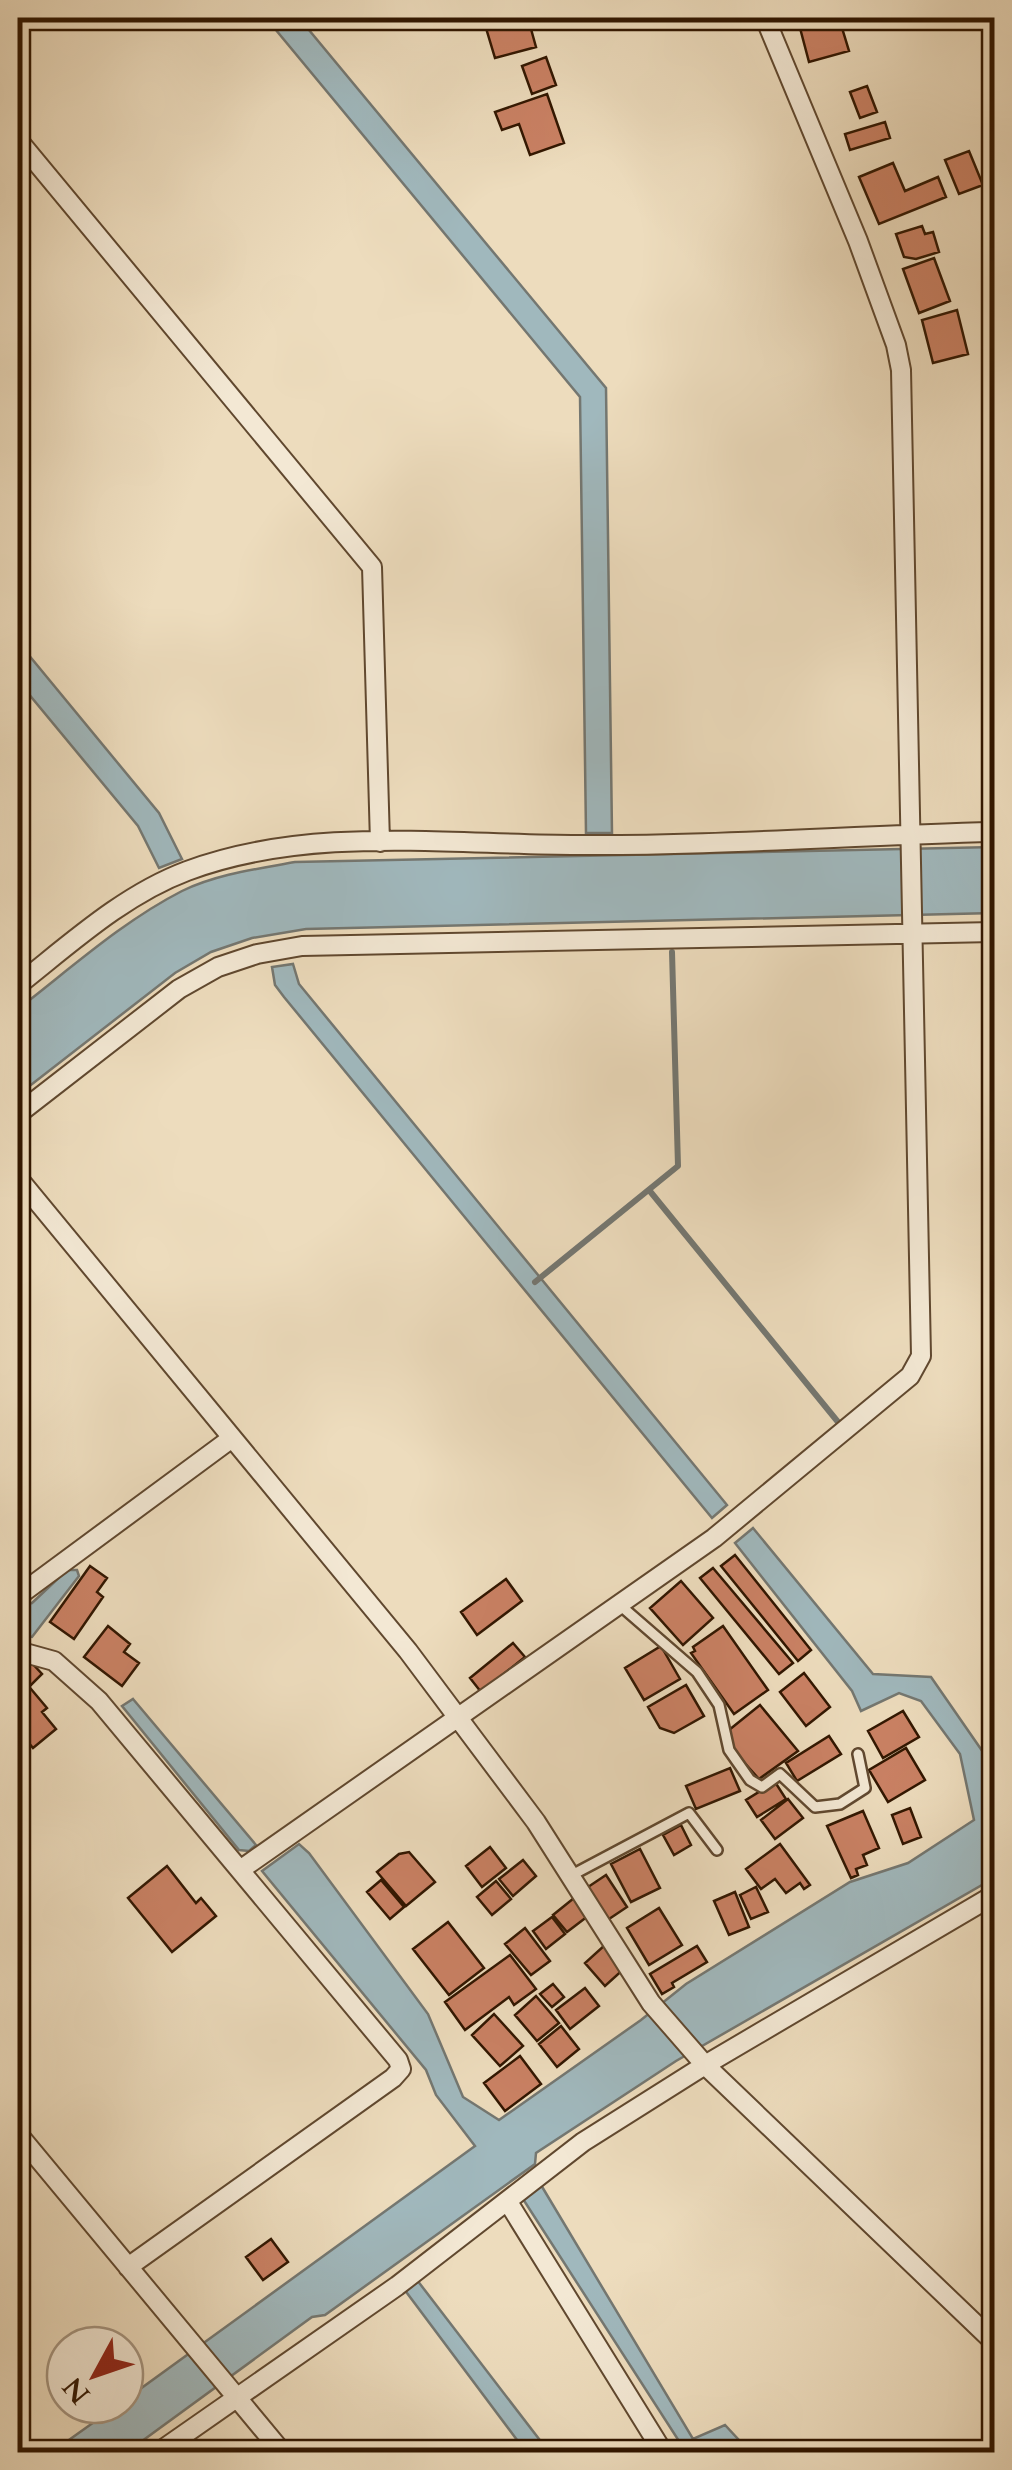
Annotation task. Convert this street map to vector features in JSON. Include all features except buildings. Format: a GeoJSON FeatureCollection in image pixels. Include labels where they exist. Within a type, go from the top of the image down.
{"type":"FeatureCollection","features":[{"type":"Feature","properties":{"kind":"street"},"geometry":{"type":"LineString","coordinates":[[240,1870],[714,1538],[917,1368],[921,1356],[902,370],[858,241],[766,18]]}},
{"type":"Feature","properties":{"kind":"street"},"geometry":{"type":"LineString","coordinates":[[18,140],[372,567],[380,842]]}},
{"type":"Feature","properties":{"kind":"street"},"geometry":{"type":"LineString","coordinates":[[18,986],[146,890],[228,858],[278,848],[380,842],[580,845],[911,839],[994,832]]}},
{"type":"Feature","properties":{"kind":"street"},"geometry":{"type":"LineString","coordinates":[[18,1114],[179,989],[218,967],[257,954],[302,946],[913,929],[994,932]]}},
{"type":"Feature","properties":{"kind":"street"},"geometry":{"type":"LineString","coordinates":[[18,1178],[408,1652],[572,1876],[650,2002],[701,2060],[994,2342]]}},
{"type":"Feature","properties":{"kind":"street"},"geometry":{"type":"LineString","coordinates":[[18,1596],[232,1438]]}},
{"type":"Feature","properties":{"kind":"street"},"geometry":{"type":"LineString","coordinates":[[18,1651],[54,1661],[99,1701],[401,2068],[393,2078],[128,2268]]}},
{"type":"Feature","properties":{"kind":"street"},"geometry":{"type":"LineString","coordinates":[[160,2452],[232,2392],[397,2286],[583,2142],[701,2060],[994,1894]]}},
{"type":"Feature","properties":{"kind":"street"},"geometry":{"type":"LineString","coordinates":[[18,2134],[282,2452]]}},
{"type":"Feature","properties":{"kind":"street"},"geometry":{"type":"LineString","coordinates":[[508,2202],[662,2452]]}},
{"type":"Feature","properties":{"kind":"lane"},"geometry":{"type":"LineString","coordinates":[[621,1606],[697,1672],[719,1705],[728,1750],[750,1780],[762,1787],[780,1774],[815,1807],[840,1804],[865,1788],[858,1754]]}},
{"type":"Feature","properties":{"kind":"lane"},"geometry":{"type":"LineString","coordinates":[[572,1876],[689,1813],[717,1850]]}},
{"type":"Feature","properties":{"kind":"water"},"geometry":{"type":"Polygon","coordinates":[[[266,18],[299,18],[606,388],[612,833],[586,833],[580,397],[266,18]]]}},
{"type":"Feature","properties":{"kind":"water"},"geometry":{"type":"Polygon","coordinates":[[[18,642],[159,813],[182,859],[159,868],[138,826],[18,681],[18,642]]]}},
{"type":"Feature","properties":{"kind":"water"},"geometry":{"type":"Polygon","coordinates":[[[994,847],[994,913],[306,929],[252,938],[211,952],[175,973],[18,1095],[18,1009],[139,916],[182,891],[223,876],[295,862],[994,847]]]}},
{"type":"Feature","properties":{"kind":"water"},"geometry":{"type":"Polygon","coordinates":[[[293,964],[299,984],[727,1505],[712,1518],[284,997],[275,985],[272,967],[293,964]]]}},
{"type":"Feature","properties":{"kind":"water"},"geometry":{"type":"Polygon","coordinates":[[[753,1528],[873,1674],[931,1677],[994,1768],[994,1878],[676,2061],[536,2153],[535,2164],[325,2315],[312,2317],[127,2452],[52,2452],[90,2425],[145,2425],[145,2385],[475,2146],[436,2095],[426,2070],[262,1871],[299,1844],[428,2014],[463,2097],[499,2120],[686,1984],[850,1882],[908,1863],[974,1820],[960,1754],[921,1701],[899,1693],[861,1711],[852,1691],[735,1543],[753,1528]]]}},
{"type":"Feature","properties":{"kind":"water"},"geometry":{"type":"Polygon","coordinates":[[[67,1570],[77,1570],[79,1576],[32,1637],[18,1635],[18,1606],[32,1603],[67,1570]]]}},
{"type":"Feature","properties":{"kind":"water"},"geometry":{"type":"Polygon","coordinates":[[[133,1699],[256,1845],[249,1851],[239,1850],[122,1706],[133,1699]]]}},
{"type":"Feature","properties":{"kind":"water"},"geometry":{"type":"Polygon","coordinates":[[[541,2185],[693,2439],[725,2425],[750,2452],[736,2452],[731,2441],[686,2452],[523,2199],[541,2185]]]}},
{"type":"Feature","properties":{"kind":"water"},"geometry":{"type":"Polygon","coordinates":[[[417,2280],[549,2452],[526,2452],[404,2289],[417,2280]]]}},
{"type":"Feature","properties":{"kind":"waterway"},"geometry":{"type":"LineString","coordinates":[[535,1282],[678,1166],[672,952]]}},
{"type":"Feature","properties":{"kind":"waterway"},"geometry":{"type":"LineString","coordinates":[[649,1190],[838,1422]]}}]}
